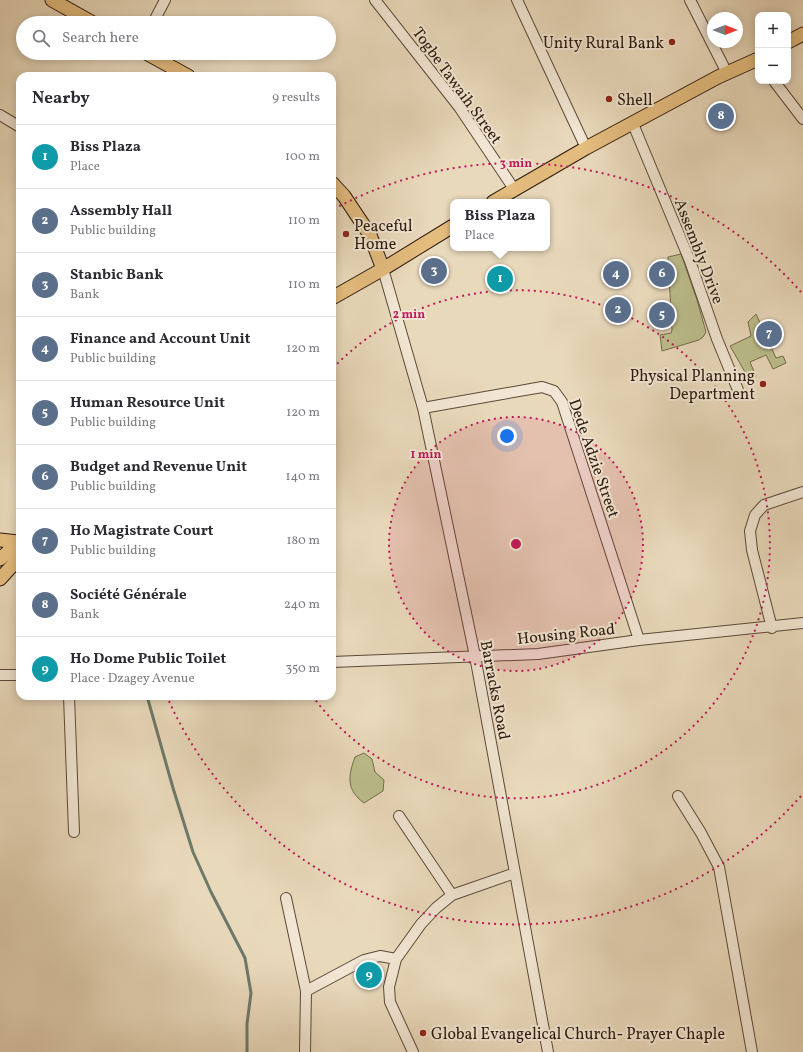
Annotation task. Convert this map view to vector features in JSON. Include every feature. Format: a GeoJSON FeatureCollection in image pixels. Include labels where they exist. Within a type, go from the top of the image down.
{"type":"FeatureCollection","features":[{"type":"Feature","properties":{"kind":"main road"},"geometry":{"type":"LineString","coordinates":[[52,0],[81,16]]}},
{"type":"Feature","properties":{"kind":"main road"},"geometry":{"type":"LineString","coordinates":[[791,40],[803,34]]}},
{"type":"Feature","properties":{"kind":"main road"},"geometry":{"type":"LineString","coordinates":[[159,60],[181,72]]}},
{"type":"Feature","properties":{"kind":"main road"},"geometry":{"type":"LineString","coordinates":[[498,199],[586,148],[727,73],[755,60]]}},
{"type":"Feature","properties":{"kind":"main road"},"geometry":{"type":"LineString","coordinates":[[336,187],[344,196],[370,235],[384,269]]}},
{"type":"Feature","properties":{"kind":"main road"},"geometry":{"type":"LineString","coordinates":[[336,296],[384,269],[450,228]]}},
{"type":"Feature","properties":{"kind":"main road"},"geometry":{"type":"LineString","coordinates":[[0,540],[16,542]]}},
{"type":"Feature","properties":{"kind":"main road"},"geometry":{"type":"LineString","coordinates":[[0,560],[16,545]]}},
{"type":"Feature","properties":{"kind":"main road"},"geometry":{"type":"LineString","coordinates":[[1,575],[16,561]]}},
{"type":"Feature","properties":{"kind":"street"},"geometry":{"type":"LineString","coordinates":[[157,16],[165,0]]}},
{"type":"Feature","properties":{"kind":"street","name":"Togbe Tawaih Street"},"geometry":{"type":"LineString","coordinates":[[375,0],[459,107],[514,189]]}},
{"type":"Feature","properties":{"kind":"street"},"geometry":{"type":"LineString","coordinates":[[517,0],[586,148]]}},
{"type":"Feature","properties":{"kind":"street"},"geometry":{"type":"LineString","coordinates":[[690,0],[727,73]]}},
{"type":"Feature","properties":{"kind":"street"},"geometry":{"type":"LineString","coordinates":[[776,84],[803,119]]}},
{"type":"Feature","properties":{"kind":"street"},"geometry":{"type":"LineString","coordinates":[[0,115],[16,125]]}},
{"type":"Feature","properties":{"kind":"street","name":"Assembly Drive"},"geometry":{"type":"LineString","coordinates":[[633,124],[690,261],[717,339],[738,390]]}},
{"type":"Feature","properties":{"kind":"street","name":"Barracks Road"},"geometry":{"type":"LineString","coordinates":[[384,269],[423,408],[474,656],[548,1052]]}},
{"type":"Feature","properties":{"kind":"street","name":"Dede Adzie Street"},"geometry":{"type":"LineString","coordinates":[[423,408],[542,387],[554,391],[562,402],[638,640]]}},
{"type":"Feature","properties":{"kind":"street"},"geometry":{"type":"LineString","coordinates":[[772,628],[752,550],[750,531],[755,515],[764,505],[803,492]]}},
{"type":"Feature","properties":{"kind":"street","name":"Housing Road"},"geometry":{"type":"LineString","coordinates":[[336,662],[538,654],[638,640],[772,628],[803,623]]}},
{"type":"Feature","properties":{"kind":"street"},"geometry":{"type":"LineString","coordinates":[[0,676],[16,675]]}},
{"type":"Feature","properties":{"kind":"street"},"geometry":{"type":"LineString","coordinates":[[70,700],[74,832]]}},
{"type":"Feature","properties":{"kind":"street"},"geometry":{"type":"LineString","coordinates":[[678,796],[701,833],[718,867],[752,1052]]}},
{"type":"Feature","properties":{"kind":"street"},"geometry":{"type":"LineString","coordinates":[[399,816],[452,895]]}},
{"type":"Feature","properties":{"kind":"street"},"geometry":{"type":"LineString","coordinates":[[413,1052],[390,1002],[389,987],[396,959],[421,924],[436,908],[452,895],[515,873]]}},
{"type":"Feature","properties":{"kind":"street"},"geometry":{"type":"LineString","coordinates":[[286,898],[306,991],[305,1052]]}},
{"type":"Feature","properties":{"kind":"street"},"geometry":{"type":"LineString","coordinates":[[306,991],[364,960],[380,956],[396,959]]}},
{"type":"Feature","properties":{"kind":"green space"},"geometry":{"type":"Polygon","coordinates":[[[681,254],[706,332],[699,340],[662,351],[660,335],[671,333],[672,330],[668,257],[681,254]]]}},
{"type":"Feature","properties":{"kind":"green space"},"geometry":{"type":"Polygon","coordinates":[[[756,314],[776,358],[783,356],[786,363],[773,369],[766,355],[750,362],[756,376],[749,379],[730,346],[751,336],[748,322],[756,314]]]}},
{"type":"Feature","properties":{"kind":"green space"},"geometry":{"type":"Polygon","coordinates":[[[364,753],[372,759],[375,772],[384,780],[383,791],[364,803],[358,798],[351,788],[350,776],[355,757],[364,753]]]}},
{"type":"Feature","properties":{"kind":"waterway"},"geometry":{"type":"LineString","coordinates":[[148,700],[193,852],[211,892],[245,958],[251,993],[247,1024],[247,1052]]}},
{"type":"Feature","properties":{"kind":"place","name":"Unity Rural Bank"},"geometry":{"type":"Point","coordinates":[672,42]}},
{"type":"Feature","properties":{"kind":"place","name":"Shell"},"geometry":{"type":"Point","coordinates":[609,99]}},
{"type":"Feature","properties":{"kind":"place","name":"Société Générale"},"geometry":{"type":"Point","coordinates":[721,116]}},
{"type":"Feature","properties":{"kind":"place","name":"Peaceful Home"},"geometry":{"type":"Point","coordinates":[346,234]}},
{"type":"Feature","properties":{"kind":"place","name":"Stanbic Bank"},"geometry":{"type":"Point","coordinates":[434,271]}},
{"type":"Feature","properties":{"kind":"place","name":"Finance and Account Unit"},"geometry":{"type":"Point","coordinates":[616,274]}},
{"type":"Feature","properties":{"kind":"place","name":"Budget and Revenue Unit"},"geometry":{"type":"Point","coordinates":[662,274]}},
{"type":"Feature","properties":{"kind":"place","name":"Biss Plaza"},"geometry":{"type":"Point","coordinates":[500,279]}},
{"type":"Feature","properties":{"kind":"place","name":"Assembly Hall"},"geometry":{"type":"Point","coordinates":[618,310]}},
{"type":"Feature","properties":{"kind":"place","name":"Human Resource Unit"},"geometry":{"type":"Point","coordinates":[662,315]}},
{"type":"Feature","properties":{"kind":"place","name":"Ho Magistrate Court"},"geometry":{"type":"Point","coordinates":[769,334]}},
{"type":"Feature","properties":{"kind":"place","name":"Physical Planning Department"},"geometry":{"type":"Point","coordinates":[763,384]}},
{"type":"Feature","properties":{"kind":"place","name":"Ho Dome Public Toilet"},"geometry":{"type":"Point","coordinates":[369,975]}},
{"type":"Feature","properties":{"kind":"place","name":"Global Evangelical Church- Prayer Chaple"},"geometry":{"type":"Point","coordinates":[423,1033]}}]}
